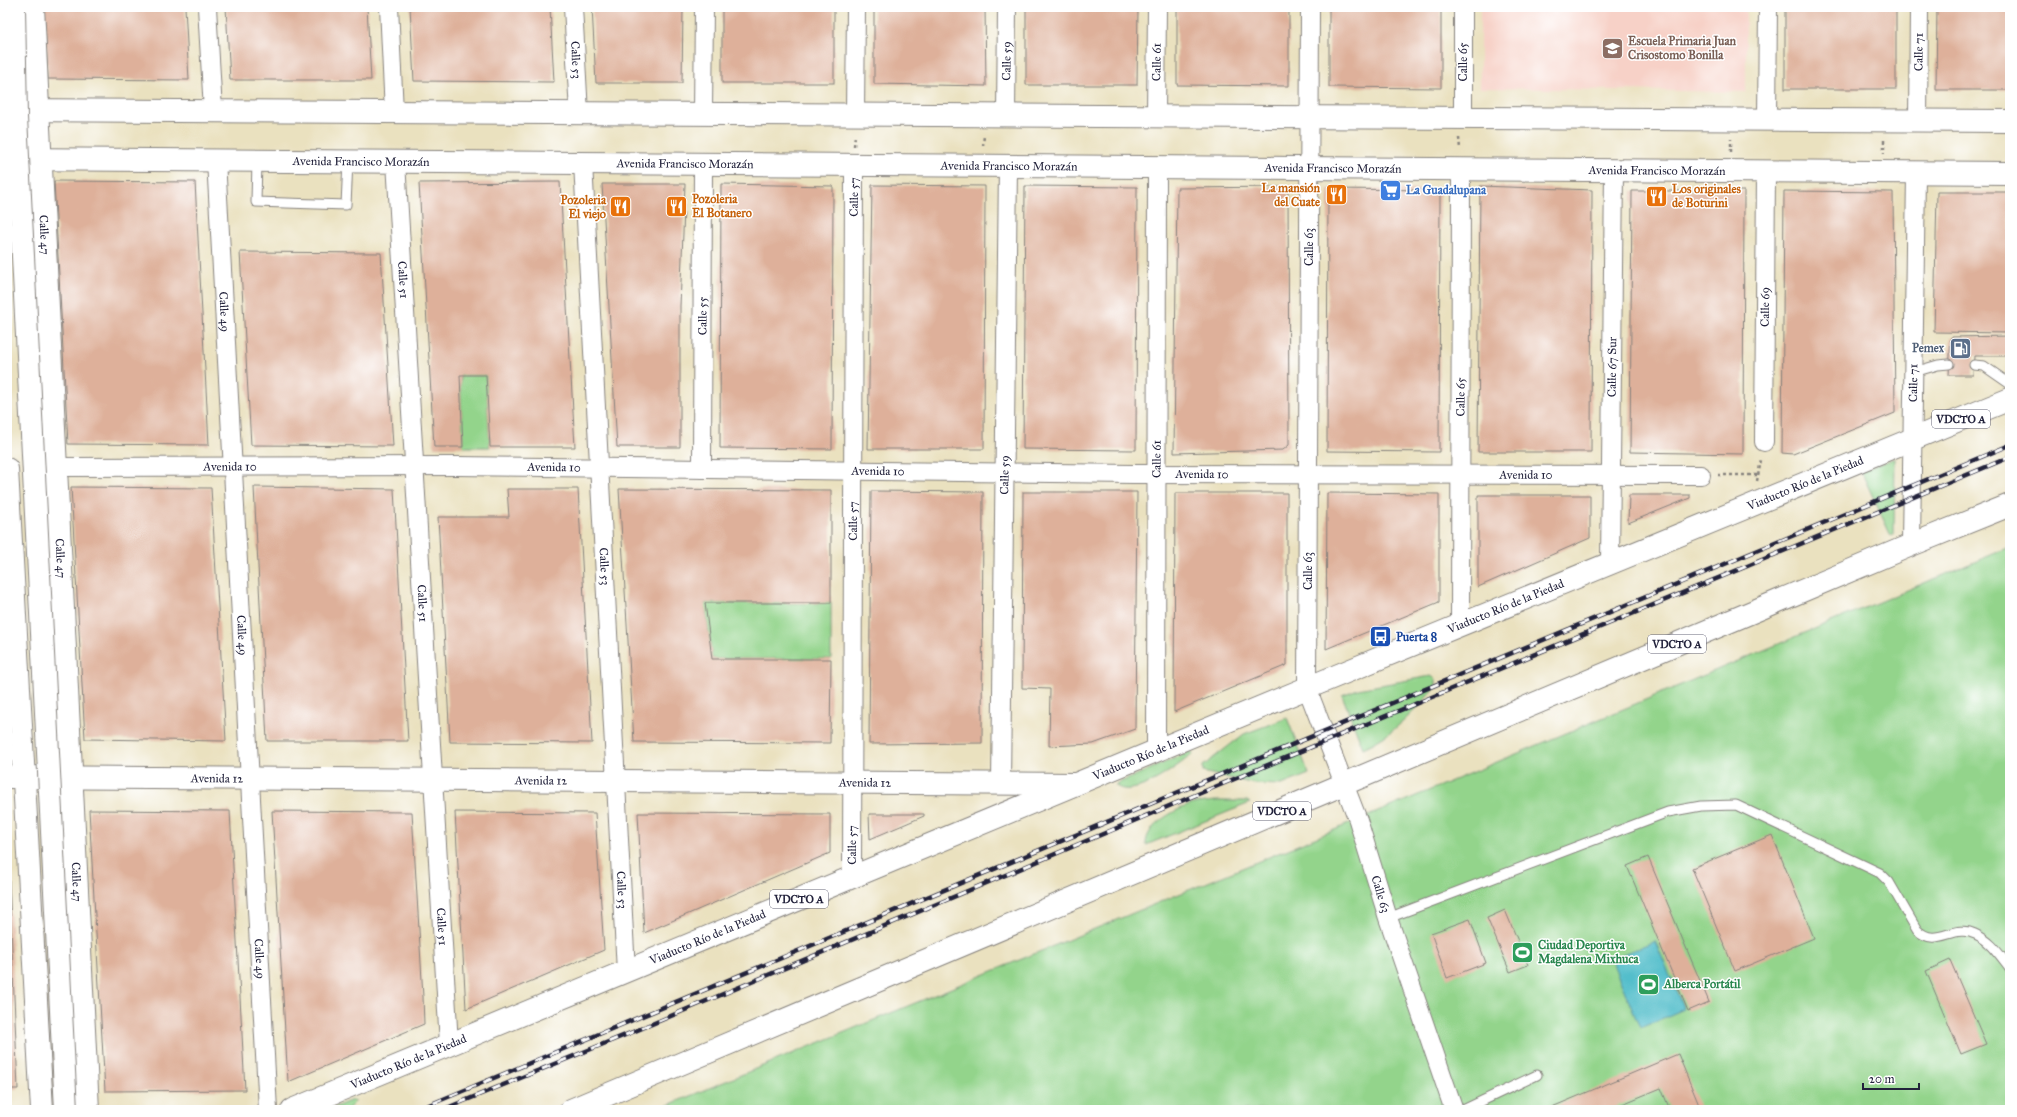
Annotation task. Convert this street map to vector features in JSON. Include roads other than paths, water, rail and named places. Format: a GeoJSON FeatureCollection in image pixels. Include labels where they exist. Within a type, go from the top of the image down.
{"type":"FeatureCollection","features":[{"type":"Feature","properties":{"kind":"main road"},"geometry":{"type":"LineString","coordinates":[[14,7],[16,117],[66,1110]]}},
{"type":"Feature","properties":{"kind":"main road","name":"Calle 47"},"geometry":{"type":"LineString","coordinates":[[33,7],[39,159],[88,1110]]}},
{"type":"Feature","properties":{"kind":"main road"},"geometry":{"type":"LineString","coordinates":[[7,110],[2010,121]]}},
{"type":"Feature","properties":{"kind":"main road","name":"Avenida Francisco Morazán"},"geometry":{"type":"LineString","coordinates":[[7,159],[2010,173]]}},
{"type":"Feature","properties":{"kind":"main road","name":"Viaducto Río de la Piedad"},"geometry":{"type":"LineString","coordinates":[[292,1110],[1156,750],[2010,399]]}},
{"type":"Feature","properties":{"kind":"main road"},"geometry":{"type":"LineString","coordinates":[[7,469],[16,777],[42,1110]]}},
{"type":"Feature","properties":{"kind":"main road","name":"VDCTO A"},"geometry":{"type":"LineString","coordinates":[[571,1110],[1911,545],[2010,505]]}},
{"type":"Feature","properties":{"kind":"main road","name":"Avenida 12"},"geometry":{"type":"LineString","coordinates":[[16,777],[1075,784]]}},
{"type":"Feature","properties":{"kind":"street"},"geometry":{"type":"LineString","coordinates":[[207,7],[213,110]]}},
{"type":"Feature","properties":{"kind":"street"},"geometry":{"type":"LineString","coordinates":[[389,7],[394,112]]}},
{"type":"Feature","properties":{"kind":"street","name":"Calle 53"},"geometry":{"type":"LineString","coordinates":[[573,7],[579,113]]}},
{"type":"Feature","properties":{"kind":"street"},"geometry":{"type":"LineString","coordinates":[[704,7],[704,113]]}},
{"type":"Feature","properties":{"kind":"street"},"geometry":{"type":"LineString","coordinates":[[855,114],[856,7]]}},
{"type":"Feature","properties":{"kind":"street","name":"Calle 59"},"geometry":{"type":"LineString","coordinates":[[998,115],[1007,7]]}},
{"type":"Feature","properties":{"kind":"street","name":"Calle 61"},"geometry":{"type":"LineString","coordinates":[[1156,116],[1157,7]]}},
{"type":"Feature","properties":{"kind":"street","name":"Calle 63"},"geometry":{"type":"LineString","coordinates":[[1310,7],[1307,688],[1358,820],[1388,918],[1454,1110]]}},
{"type":"Feature","properties":{"kind":"street","name":"Calle 65"},"geometry":{"type":"LineString","coordinates":[[1463,7],[1463,118]]}},
{"type":"Feature","properties":{"kind":"street"},"geometry":{"type":"LineString","coordinates":[[1767,119],[1768,7]]}},
{"type":"Feature","properties":{"kind":"street","name":"Calle 71"},"geometry":{"type":"LineString","coordinates":[[1918,120],[1919,7]]}},
{"type":"Feature","properties":{"kind":"street","name":"Calle 49"},"geometry":{"type":"LineString","coordinates":[[216,160],[268,1110]]}},
{"type":"Feature","properties":{"kind":"street","name":"Calle 51"},"geometry":{"type":"LineString","coordinates":[[396,162],[449,1044]]}},
{"type":"Feature","properties":{"kind":"street","name":"Calle 53"},"geometry":{"type":"LineString","coordinates":[[583,163],[626,971]]}},
{"type":"Feature","properties":{"kind":"street","name":"Calle 55"},"geometry":{"type":"LineString","coordinates":[[702,469],[703,164]]}},
{"type":"Feature","properties":{"kind":"street","name":"Calle 57"},"geometry":{"type":"LineString","coordinates":[[852,877],[854,165]]}},
{"type":"Feature","properties":{"kind":"street","name":"Calle 59"},"geometry":{"type":"LineString","coordinates":[[1001,784],[1008,166]]}},
{"type":"Feature","properties":{"kind":"street","name":"Calle 61"},"geometry":{"type":"LineString","coordinates":[[1156,750],[1157,167]]}},
{"type":"Feature","properties":{"kind":"street","name":"Calle 65"},"geometry":{"type":"LineString","coordinates":[[1460,626],[1461,169]]}},
{"type":"Feature","properties":{"kind":"street","name":"Calle 67 Sur"},"geometry":{"type":"LineString","coordinates":[[1610,564],[1614,170]]}},
{"type":"Feature","properties":{"kind":"street","name":"Calle 69"},"geometry":{"type":"LineString","coordinates":[[1764,442],[1766,172]]}},
{"type":"Feature","properties":{"kind":"street","name":"Calle 71"},"geometry":{"type":"LineString","coordinates":[[1911,545],[1916,173]]}},
{"type":"Feature","properties":{"kind":"street","name":"Avenida 10"},"geometry":{"type":"LineString","coordinates":[[56,467],[387,468],[457,466],[1133,474],[1701,475]]}},
{"type":"Feature","properties":{"kind":"lane"},"geometry":{"type":"LineString","coordinates":[[257,160],[256,202],[346,205],[348,161]]}},
{"type":"Feature","properties":{"kind":"lane"},"geometry":{"type":"LineString","coordinates":[[1914,372],[1938,365],[1950,364]]}},
{"type":"Feature","properties":{"kind":"lane"},"geometry":{"type":"LineString","coordinates":[[1974,365],[1984,366],[2010,384]]}},
{"type":"Feature","properties":{"kind":"lane"},"geometry":{"type":"LineString","coordinates":[[1388,918],[1668,812],[1701,806],[1736,805],[1880,873],[1889,882],[1917,930],[1923,935],[1932,939],[1960,931],[1974,933],[1991,943],[2010,968]]}},
{"type":"Feature","properties":{"kind":"lane"},"geometry":{"type":"LineString","coordinates":[[1463,1110],[1537,1075]]}},
{"type":"Feature","properties":{"kind":"water","name":"Alberca Portátil"},"geometry":{"type":"Polygon","coordinates":[[[1655,941],[1684,1009],[1640,1028],[1611,959],[1655,941]]]}},
{"type":"Feature","properties":{"kind":"railway"},"geometry":{"type":"LineString","coordinates":[[417,1110],[2010,445]]}},
{"type":"Feature","properties":{"kind":"railway"},"geometry":{"type":"LineString","coordinates":[[442,1110],[640,1029],[1174,804],[2010,457]]}},
{"type":"Feature","properties":{"kind":"place","name":"Escuela Primaria Juan Crisostomo Bonilla"},"geometry":{"type":"Point","coordinates":[1613,48]}},
{"type":"Feature","properties":{"kind":"place","name":"La Guadalupana"},"geometry":{"type":"Point","coordinates":[1391,190]}},
{"type":"Feature","properties":{"kind":"place","name":"La mansión del Cuate"},"geometry":{"type":"Point","coordinates":[1336,195]}},
{"type":"Feature","properties":{"kind":"place","name":"Los originales de Boturini"},"geometry":{"type":"Point","coordinates":[1657,196]}},
{"type":"Feature","properties":{"kind":"place","name":"Pozoleria El Botanero"},"geometry":{"type":"Point","coordinates":[676,206]}},
{"type":"Feature","properties":{"kind":"place","name":"Pozoleria El viejo"},"geometry":{"type":"Point","coordinates":[621,207]}},
{"type":"Feature","properties":{"kind":"place","name":"Pemex"},"geometry":{"type":"Point","coordinates":[1960,348]}},
{"type":"Feature","properties":{"kind":"place","name":"Puerta 8"},"geometry":{"type":"Point","coordinates":[1381,637]}},
{"type":"Feature","properties":{"kind":"place","name":"Ciudad Deportiva Magdalena Mixhuca"},"geometry":{"type":"Point","coordinates":[1523,952]}},
{"type":"Feature","properties":{"kind":"place","name":"Alberca Portátil"},"geometry":{"type":"Point","coordinates":[1648,984]}}]}
